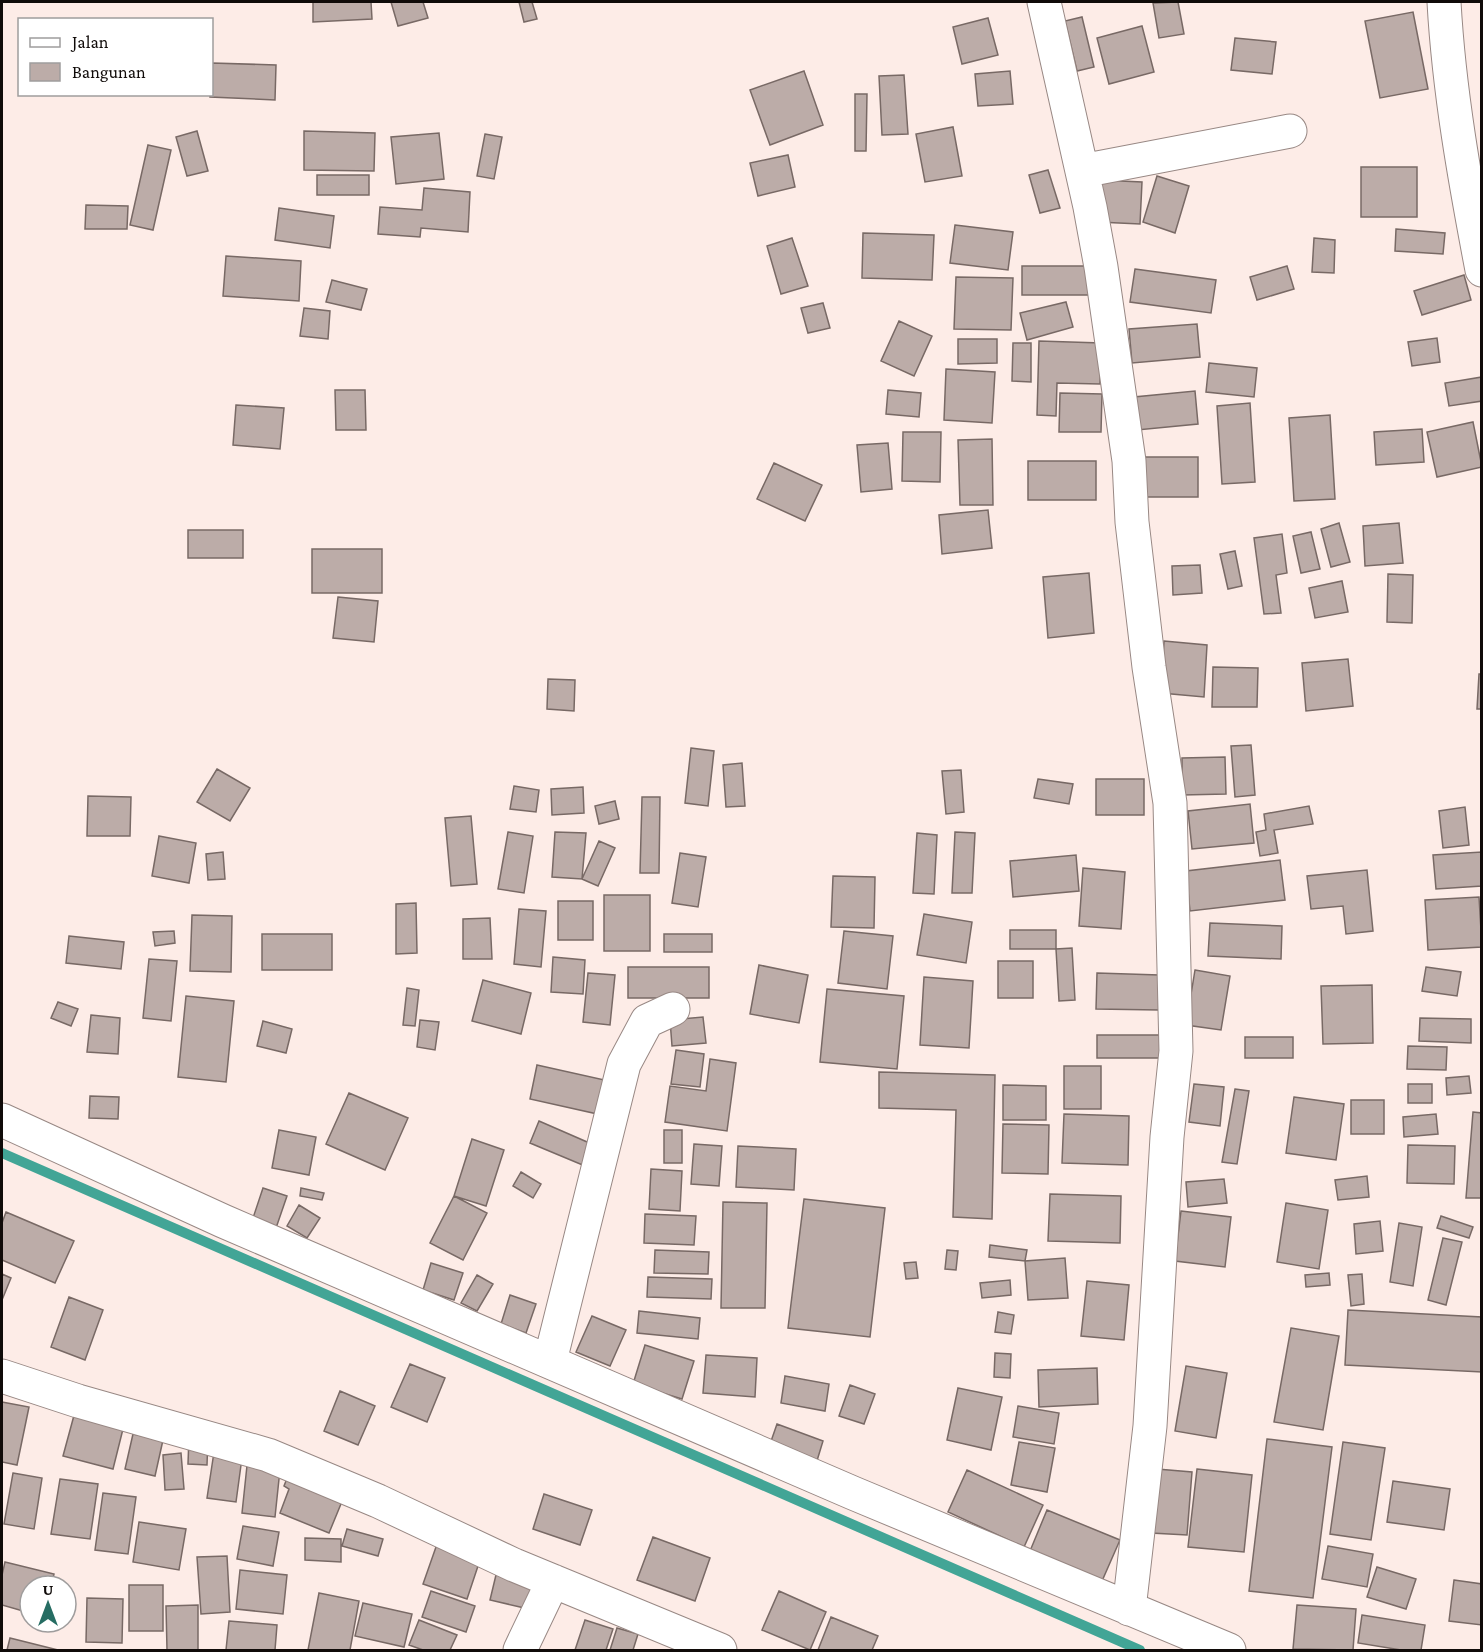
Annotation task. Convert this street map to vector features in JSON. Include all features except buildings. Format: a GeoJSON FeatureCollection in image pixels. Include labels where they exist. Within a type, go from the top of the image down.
{"type":"FeatureCollection","features":[{"type":"Feature","properties":{"kind":"street"},"geometry":{"type":"LineString","coordinates":[[1044,2],[1101,267],[1129,461],[1132,522],[1149,667],[1170,803],[1176,1051],[1167,1137],[1150,1426],[1129,1609]]}},
{"type":"Feature","properties":{"kind":"street"},"geometry":{"type":"LineString","coordinates":[[1444,2],[1446,50],[1468,104],[1460,150],[1482,270]]}},
{"type":"Feature","properties":{"kind":"street"},"geometry":{"type":"LineString","coordinates":[[1082,171],[1290,131]]}},
{"type":"Feature","properties":{"kind":"street"},"geometry":{"type":"LineString","coordinates":[[550,1361],[624,1064],[647,1021],[673,1009]]}},
{"type":"Feature","properties":{"kind":"street"},"geometry":{"type":"LineString","coordinates":[[2,1120],[223,1221],[1229,1650]]}},
{"type":"Feature","properties":{"kind":"street"},"geometry":{"type":"LineString","coordinates":[[2,1376],[78,1401],[268,1455],[339,1483],[553,1581],[720,1650]]}},
{"type":"Feature","properties":{"kind":"street"},"geometry":{"type":"LineString","coordinates":[[520,1650],[553,1581]]}},
{"type":"Feature","properties":{"kind":"waterway"},"geometry":{"type":"LineString","coordinates":[[2,1153],[1140,1650]]}}]}
